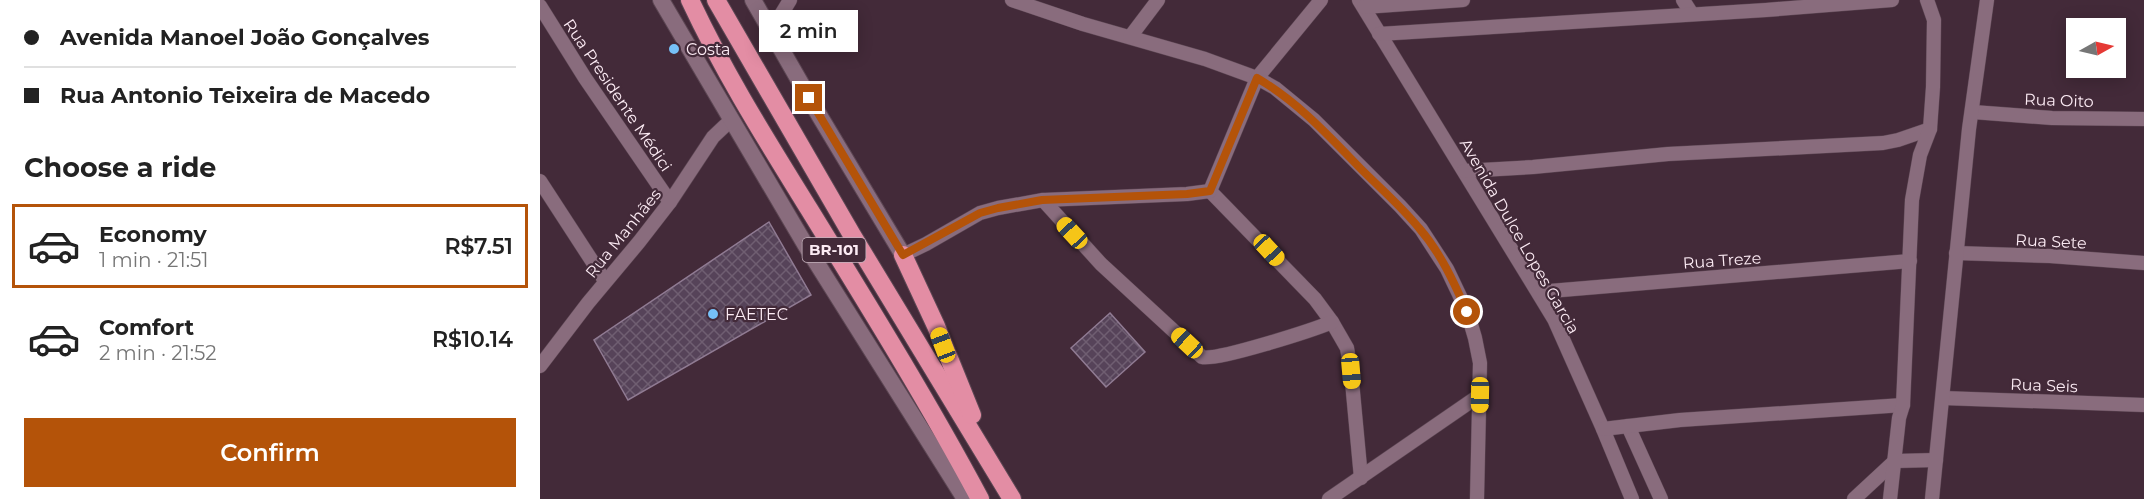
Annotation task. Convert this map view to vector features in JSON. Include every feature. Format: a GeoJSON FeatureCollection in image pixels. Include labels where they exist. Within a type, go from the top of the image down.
{"type":"FeatureCollection","features":[{"type":"Feature","properties":{"kind":"highway","name":"BR-101"},"geometry":{"type":"LineString","coordinates":[[690,0],[706,34],[761,131],[907,370],[980,499]]}},
{"type":"Feature","properties":{"kind":"highway","name":"BR-101"},"geometry":{"type":"LineString","coordinates":[[716,0],[852,235],[1012,499]]}},
{"type":"Feature","properties":{"kind":"highway"},"geometry":{"type":"LineString","coordinates":[[903,255],[936,326],[990,462]]}},
{"type":"Feature","properties":{"kind":"street"},"geometry":{"type":"LineString","coordinates":[[661,0],[806,246],[965,499]]}},
{"type":"Feature","properties":{"kind":"street"},"geometry":{"type":"LineString","coordinates":[[1012,0],[1083,24],[1205,59],[1257,78],[1275,88],[1314,120],[1400,206],[1436,250],[1458,290],[1475,338],[1479,363],[1480,395],[1477,499]]}},
{"type":"Feature","properties":{"kind":"street"},"geometry":{"type":"LineString","coordinates":[[1130,37],[1158,0]]}},
{"type":"Feature","properties":{"kind":"street"},"geometry":{"type":"LineString","coordinates":[[1362,4],[1463,0]]}},
{"type":"Feature","properties":{"kind":"street"},"geometry":{"type":"LineString","coordinates":[[1683,0],[1692,14]]}},
{"type":"Feature","properties":{"kind":"street"},"geometry":{"type":"LineString","coordinates":[[1379,34],[1892,0]]}},
{"type":"Feature","properties":{"kind":"street"},"geometry":{"type":"LineString","coordinates":[[1890,499],[1899,418],[1903,405],[1912,200],[1920,155],[1930,129],[1934,20],[1927,0]]}},
{"type":"Feature","properties":{"kind":"street"},"geometry":{"type":"LineString","coordinates":[[1932,499],[1956,253],[1987,0]]}},
{"type":"Feature","properties":{"kind":"street"},"geometry":{"type":"LineString","coordinates":[[1210,191],[1257,78],[1314,2]]}},
{"type":"Feature","properties":{"kind":"street","name":"Avenida Dulce Lopes Garcia"},"geometry":{"type":"LineString","coordinates":[[1362,4],[1554,320],[1604,429],[1632,499]]}},
{"type":"Feature","properties":{"kind":"street"},"geometry":{"type":"LineString","coordinates":[[787,5],[756,6],[903,255],[980,213],[1042,200],[1210,191]]}},
{"type":"Feature","properties":{"kind":"street"},"geometry":{"type":"LineString","coordinates":[[771,31],[787,5]]}},
{"type":"Feature","properties":{"kind":"street","name":"Rua Presidente Médici"},"geometry":{"type":"LineString","coordinates":[[540,6],[585,78],[670,202]]}},
{"type":"Feature","properties":{"kind":"street","name":"Rua Oito"},"geometry":{"type":"LineString","coordinates":[[1972,112],[2052,118],[2144,119]]}},
{"type":"Feature","properties":{"kind":"street","name":"Rua Manhães"},"geometry":{"type":"LineString","coordinates":[[540,366],[605,281],[670,202],[713,137],[731,120]]}},
{"type":"Feature","properties":{"kind":"street"},"geometry":{"type":"LineString","coordinates":[[1464,171],[1656,155],[1883,143],[1930,129]]}},
{"type":"Feature","properties":{"kind":"street"},"geometry":{"type":"LineString","coordinates":[[540,181],[605,281]]}},
{"type":"Feature","properties":{"kind":"street"},"geometry":{"type":"LineString","coordinates":[[1210,191],[1315,299],[1347,348],[1361,478]]}},
{"type":"Feature","properties":{"kind":"street"},"geometry":{"type":"LineString","coordinates":[[1042,200],[1101,264],[1202,357],[1210,358],[1242,350],[1332,322]]}},
{"type":"Feature","properties":{"kind":"street","name":"Rua Sete"},"geometry":{"type":"LineString","coordinates":[[1956,253],[2050,256],[2144,263]]}},
{"type":"Feature","properties":{"kind":"street","name":"Rua Treze"},"geometry":{"type":"LineString","coordinates":[[1538,292],[1884,265],[1910,261]]}},
{"type":"Feature","properties":{"kind":"street"},"geometry":{"type":"LineString","coordinates":[[1329,499],[1480,395]]}},
{"type":"Feature","properties":{"kind":"street","name":"Rua Seis"},"geometry":{"type":"LineString","coordinates":[[1942,398],[2144,405]]}},
{"type":"Feature","properties":{"kind":"street"},"geometry":{"type":"LineString","coordinates":[[1604,429],[1690,419],[1903,405]]}},
{"type":"Feature","properties":{"kind":"street"},"geometry":{"type":"LineString","coordinates":[[1628,426],[1660,499]]}},
{"type":"Feature","properties":{"kind":"street"},"geometry":{"type":"LineString","coordinates":[[1854,499],[1895,461],[1936,460]]}},
{"type":"Feature","properties":{"kind":"building"},"geometry":{"type":"Polygon","coordinates":[[[769,222],[811,295],[628,400],[594,340],[769,222]]]}},
{"type":"Feature","properties":{"kind":"building"},"geometry":{"type":"Polygon","coordinates":[[[1110,313],[1145,352],[1106,387],[1071,348],[1110,313]]]}},
{"type":"Feature","properties":{"kind":"place","name":"Costa"},"geometry":{"type":"Point","coordinates":[674,49]}},
{"type":"Feature","properties":{"kind":"place","name":"FAETEC"},"geometry":{"type":"Point","coordinates":[713,314]}},
{"type":"Feature","properties":{"kind":"route"},"geometry":{"type":"LineString","coordinates":[[809,98],[903,255],[965,220],[998,208],[1042,200],[1210,191],[1257,78],[1275,88],[1314,120],[1421,229],[1447,269],[1467,312]]}}]}
